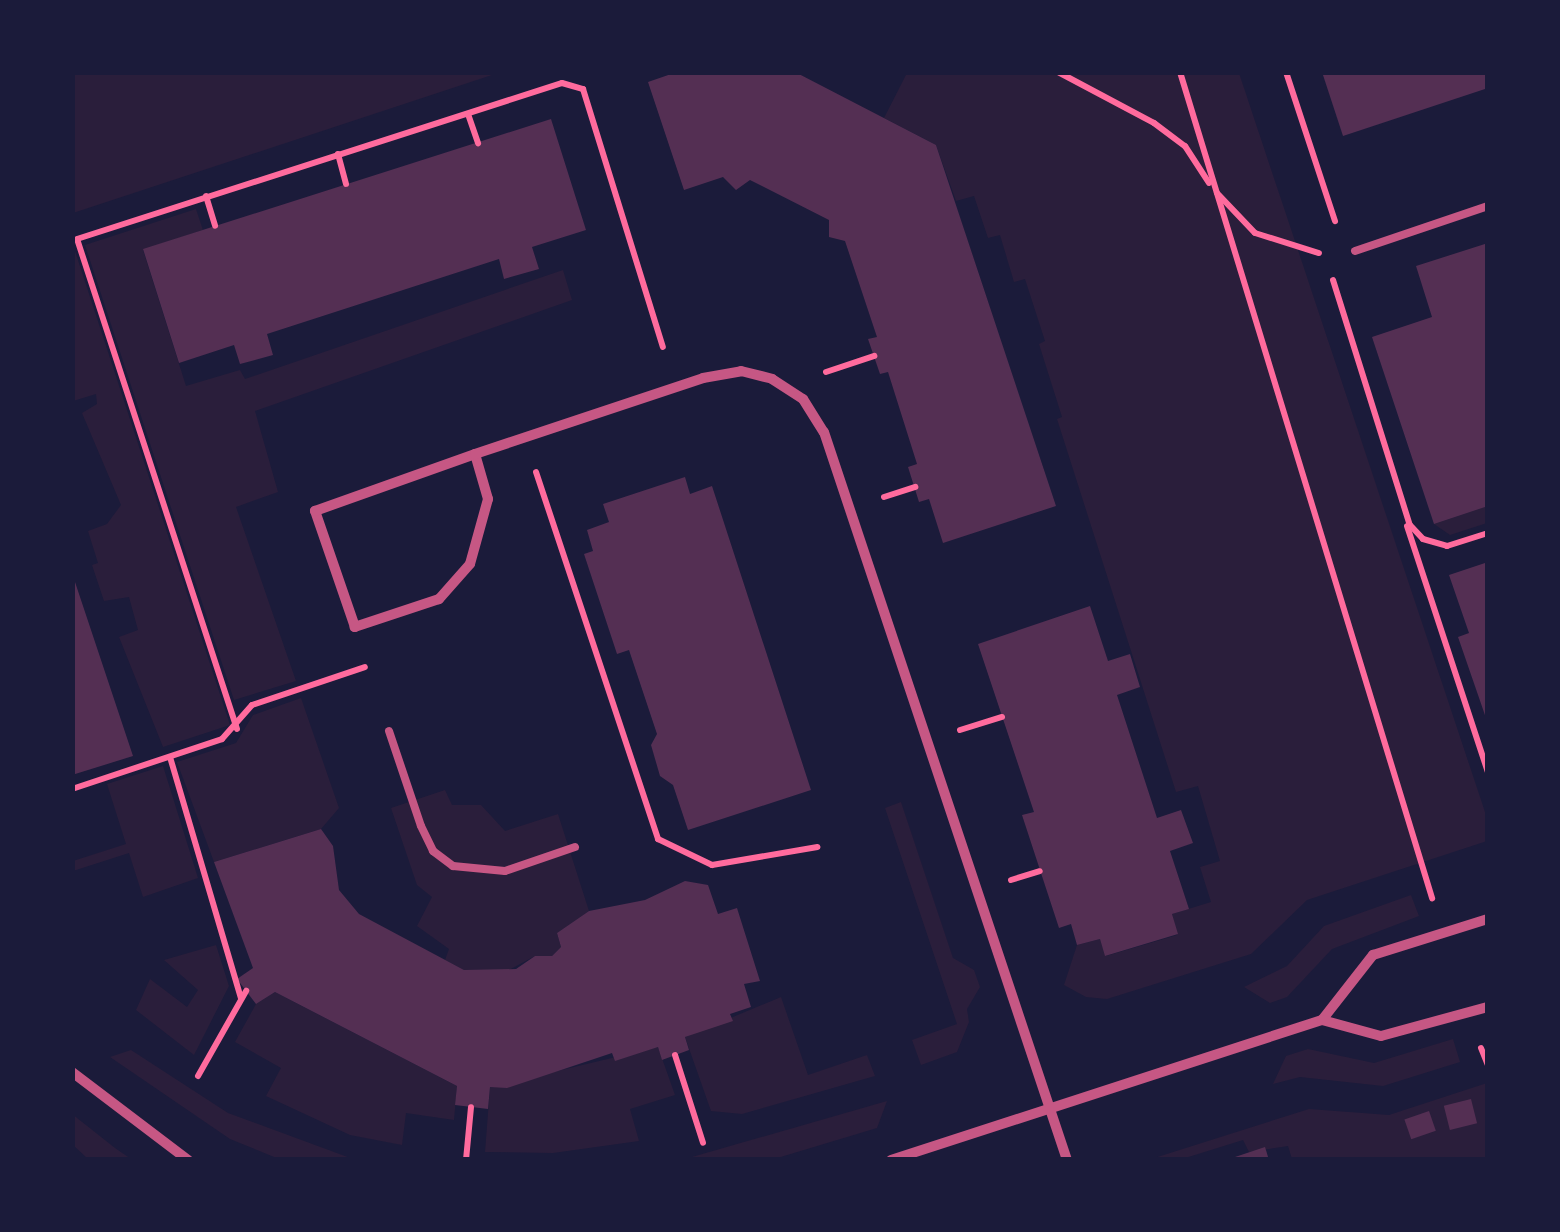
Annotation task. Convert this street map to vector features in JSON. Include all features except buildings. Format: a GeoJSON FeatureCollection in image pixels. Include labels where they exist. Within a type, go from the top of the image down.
{"type":"FeatureCollection","features":[{"type":"Feature","properties":{"kind":"street"},"geometry":{"type":"LineString","coordinates":[[475,454],[488,499],[470,564],[439,600],[355,627],[315,511],[475,454],[741,371],[772,379],[803,400],[824,432],[1066,1160]]}},
{"type":"Feature","properties":{"kind":"street"},"geometry":{"type":"LineString","coordinates":[[1322,1020],[1373,955],[1488,919]]}},
{"type":"Feature","properties":{"kind":"street"},"geometry":{"type":"LineString","coordinates":[[891,1160],[1322,1020],[1381,1036],[1488,1007]]}},
{"type":"Feature","properties":{"kind":"street"},"geometry":{"type":"LineString","coordinates":[[72,1072],[188,1160]]}},
{"type":"Feature","properties":{"kind":"lane"},"geometry":{"type":"LineString","coordinates":[[1355,251],[1488,206]]}},
{"type":"Feature","properties":{"kind":"lane"},"geometry":{"type":"LineString","coordinates":[[388,730],[421,826],[434,851],[453,866],[505,870],[575,847]]}},
{"type":"Feature","properties":{"kind":"path"},"geometry":{"type":"LineString","coordinates":[[1058,72],[1154,123],[1185,146],[1213,188],[1254,233],[1281,245],[1355,251]]}},
{"type":"Feature","properties":{"kind":"path"},"geometry":{"type":"LineString","coordinates":[[1180,72],[1443,933]]}},
{"type":"Feature","properties":{"kind":"path"},"geometry":{"type":"LineString","coordinates":[[1286,72],[1334,218],[1355,251]]}},
{"type":"Feature","properties":{"kind":"path"},"geometry":{"type":"LineString","coordinates":[[237,729],[78,239],[562,83],[583,89],[664,348]]}},
{"type":"Feature","properties":{"kind":"path"},"geometry":{"type":"LineString","coordinates":[[468,114],[478,142]]}},
{"type":"Feature","properties":{"kind":"path"},"geometry":{"type":"LineString","coordinates":[[338,154],[346,184]]}},
{"type":"Feature","properties":{"kind":"path"},"geometry":{"type":"LineString","coordinates":[[206,196],[215,226]]}},
{"type":"Feature","properties":{"kind":"path"},"geometry":{"type":"LineString","coordinates":[[1355,251],[1332,274],[1400,506],[1488,772]]}},
{"type":"Feature","properties":{"kind":"path"},"geometry":{"type":"LineString","coordinates":[[825,372],[874,356]]}},
{"type":"Feature","properties":{"kind":"path"},"geometry":{"type":"LineString","coordinates":[[533,465],[658,840],[712,865],[817,847]]}},
{"type":"Feature","properties":{"kind":"path"},"geometry":{"type":"LineString","coordinates":[[878,499],[915,487]]}},
{"type":"Feature","properties":{"kind":"path"},"geometry":{"type":"LineString","coordinates":[[1400,506],[1423,539],[1447,546],[1488,533]]}},
{"type":"Feature","properties":{"kind":"path"},"geometry":{"type":"LineString","coordinates":[[72,789],[170,757],[237,729],[252,706],[367,666]]}},
{"type":"Feature","properties":{"kind":"path"},"geometry":{"type":"LineString","coordinates":[[955,732],[1002,717]]}},
{"type":"Feature","properties":{"kind":"path"},"geometry":{"type":"LineString","coordinates":[[170,757],[244,994],[198,1076]]}},
{"type":"Feature","properties":{"kind":"path"},"geometry":{"type":"LineString","coordinates":[[1005,882],[1040,871]]}},
{"type":"Feature","properties":{"kind":"path"},"geometry":{"type":"LineString","coordinates":[[1468,1013],[1488,1066]]}},
{"type":"Feature","properties":{"kind":"path"},"geometry":{"type":"LineString","coordinates":[[675,1055],[703,1143]]}},
{"type":"Feature","properties":{"kind":"path"},"geometry":{"type":"LineString","coordinates":[[680,1110],[691,1106]]}},
{"type":"Feature","properties":{"kind":"path"},"geometry":{"type":"LineString","coordinates":[[466,1160],[471,1107]]}},
{"type":"Feature","properties":{"kind":"shaded area"},"geometry":{"type":"Polygon","coordinates":[[[73,72],[498,72],[498,73],[73,213],[73,72]]]}},
{"type":"Feature","properties":{"kind":"shaded area"},"geometry":{"type":"Polygon","coordinates":[[[907,73],[1239,73],[1487,818],[1487,841],[1307,900],[1251,954],[1107,999],[1086,997],[1064,985],[1077,945],[1100,939],[1106,956],[1177,935],[1172,914],[1211,902],[1200,867],[1220,861],[1198,786],[1176,792],[1057,419],[1062,417],[1039,344],[1045,341],[1025,279],[1014,282],[1000,235],[988,238],[974,196],[956,201],[936,145],[884,118],[907,73]]]}},
{"type":"Feature","properties":{"kind":"shaded area"},"geometry":{"type":"Polygon","coordinates":[[[196,209],[203,230],[143,250],[186,386],[240,370],[245,379],[563,270],[572,300],[255,411],[278,492],[236,507],[296,681],[234,700],[85,245],[196,209]]]}},
{"type":"Feature","properties":{"kind":"shaded area"},"geometry":{"type":"Polygon","coordinates":[[[73,245],[230,725],[163,747],[119,637],[138,630],[129,597],[104,601],[92,565],[98,563],[88,531],[107,524],[121,505],[82,413],[97,404],[96,394],[73,401],[73,245]]]}},
{"type":"Feature","properties":{"kind":"shaded area"},"geometry":{"type":"Polygon","coordinates":[[[1487,506],[1487,523],[1450,535],[1434,524],[1487,506]]]}},
{"type":"Feature","properties":{"kind":"shaded area"},"geometry":{"type":"Polygon","coordinates":[[[301,698],[339,808],[321,829],[214,862],[177,762],[236,743],[253,715],[301,698]]]}},
{"type":"Feature","properties":{"kind":"shaded area"},"geometry":{"type":"Polygon","coordinates":[[[163,766],[198,878],[143,897],[129,853],[73,871],[73,861],[126,844],[107,784],[163,766]]]}},
{"type":"Feature","properties":{"kind":"shaded area"},"geometry":{"type":"Polygon","coordinates":[[[445,790],[452,805],[481,805],[505,831],[558,814],[589,911],[557,933],[561,947],[552,956],[535,956],[507,971],[464,970],[445,960],[449,949],[417,926],[432,897],[417,885],[391,808],[445,790]]]}},
{"type":"Feature","properties":{"kind":"shaded area"},"geometry":{"type":"Polygon","coordinates":[[[901,802],[953,958],[974,970],[980,987],[967,1009],[969,1022],[957,1052],[921,1065],[912,1040],[957,1024],[885,808],[901,802]]]}},
{"type":"Feature","properties":{"kind":"shaded area"},"geometry":{"type":"Polygon","coordinates":[[[1411,895],[1419,916],[1332,949],[1287,997],[1270,1003],[1244,987],[1287,966],[1324,926],[1411,895]]]}},
{"type":"Feature","properties":{"kind":"shaded area"},"geometry":{"type":"Polygon","coordinates":[[[216,945],[229,986],[194,1055],[136,1010],[150,979],[187,1007],[198,990],[164,960],[216,945]]]}},
{"type":"Feature","properties":{"kind":"shaded area"},"geometry":{"type":"Polygon","coordinates":[[[275,992],[457,1086],[454,1120],[406,1113],[402,1145],[350,1135],[266,1096],[281,1068],[235,1042],[256,1004],[275,992]]]}},
{"type":"Feature","properties":{"kind":"shaded area"},"geometry":{"type":"Polygon","coordinates":[[[781,997],[808,1075],[867,1055],[875,1076],[742,1114],[711,1111],[685,1037],[781,997]]]}},
{"type":"Feature","properties":{"kind":"shaded area"},"geometry":{"type":"Polygon","coordinates":[[[1453,1039],[1460,1062],[1383,1086],[1300,1077],[1273,1084],[1286,1056],[1308,1049],[1374,1063],[1453,1039]]]}},
{"type":"Feature","properties":{"kind":"shaded area"},"geometry":{"type":"Polygon","coordinates":[[[658,1047],[675,1095],[630,1109],[639,1141],[553,1153],[485,1152],[490,1087],[658,1047]]]}},
{"type":"Feature","properties":{"kind":"shaded area"},"geometry":{"type":"Polygon","coordinates":[[[131,1050],[228,1113],[353,1159],[279,1159],[230,1139],[110,1057],[131,1050]]]}},
{"type":"Feature","properties":{"kind":"shaded area"},"geometry":{"type":"Polygon","coordinates":[[[1487,1083],[1487,1159],[1292,1159],[1288,1146],[1249,1152],[1243,1140],[1182,1159],[1148,1160],[1309,1109],[1389,1115],[1487,1083]]]}},
{"type":"Feature","properties":{"kind":"shaded area"},"geometry":{"type":"Polygon","coordinates":[[[887,1101],[877,1128],[774,1159],[685,1159],[887,1101]]]}},
{"type":"Feature","properties":{"kind":"shaded area"},"geometry":{"type":"Polygon","coordinates":[[[72,1114],[131,1159],[88,1159],[73,1145],[72,1114]]]}}]}
